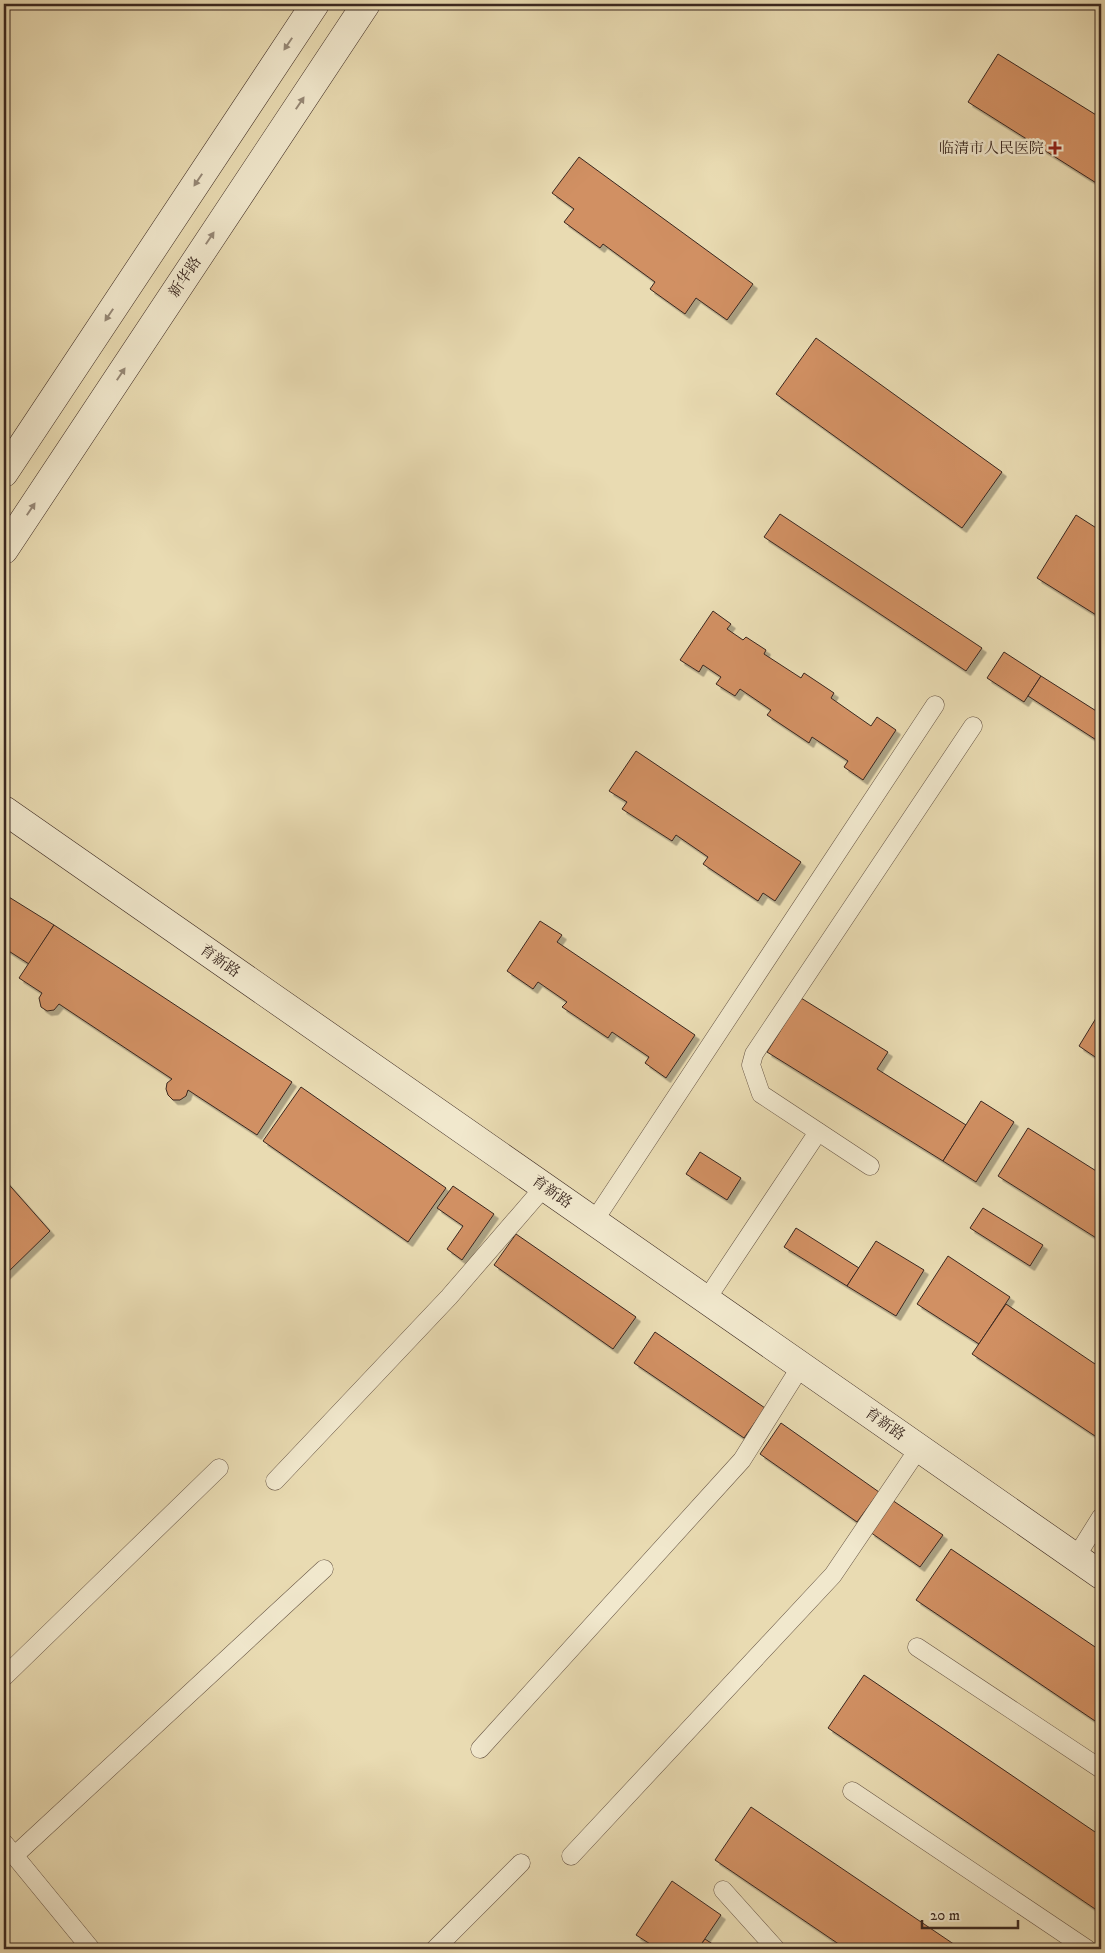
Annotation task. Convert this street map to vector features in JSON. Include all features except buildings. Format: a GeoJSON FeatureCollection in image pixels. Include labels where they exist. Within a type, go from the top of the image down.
{"type":"FeatureCollection","features":[{"type":"Feature","properties":{"kind":"street"},"geometry":{"type":"LineString","coordinates":[[4,473],[315,4]]}},
{"type":"Feature","properties":{"kind":"street","name":"新华路"},"geometry":{"type":"LineString","coordinates":[[4,550],[366,4]]}},
{"type":"Feature","properties":{"kind":"street","name":"育新路"},"geometry":{"type":"LineString","coordinates":[[4,810],[1101,1575]]}},
{"type":"Feature","properties":{"kind":"lane"},"geometry":{"type":"LineString","coordinates":[[594,1221],[935,704]]}},
{"type":"Feature","properties":{"kind":"lane"},"geometry":{"type":"LineString","coordinates":[[870,1166],[761,1094],[750,1065],[754,1054],[973,726]]}},
{"type":"Feature","properties":{"kind":"lane"},"geometry":{"type":"LineString","coordinates":[[706,1300],[818,1132]]}},
{"type":"Feature","properties":{"kind":"lane"},"geometry":{"type":"LineString","coordinates":[[275,1481],[449,1297],[544,1187]]}},
{"type":"Feature","properties":{"kind":"lane"},"geometry":{"type":"LineString","coordinates":[[480,1749],[742,1460],[801,1366]]}},
{"type":"Feature","properties":{"kind":"lane"},"geometry":{"type":"LineString","coordinates":[[571,1856],[833,1575],[919,1448]]}},
{"type":"Feature","properties":{"kind":"lane"},"geometry":{"type":"LineString","coordinates":[[4,1677],[219,1468]]}},
{"type":"Feature","properties":{"kind":"lane"},"geometry":{"type":"LineString","coordinates":[[1076,1558],[1101,1517]]}},
{"type":"Feature","properties":{"kind":"lane"},"geometry":{"type":"LineString","coordinates":[[91,1949],[9,1850],[324,1569]]}},
{"type":"Feature","properties":{"kind":"lane"},"geometry":{"type":"LineString","coordinates":[[917,1647],[1101,1769]]}},
{"type":"Feature","properties":{"kind":"lane"},"geometry":{"type":"LineString","coordinates":[[852,1791],[1088,1949]]}},
{"type":"Feature","properties":{"kind":"lane"},"geometry":{"type":"LineString","coordinates":[[435,1949],[521,1863]]}},
{"type":"Feature","properties":{"kind":"lane"},"geometry":{"type":"LineString","coordinates":[[723,1890],[776,1949]]}},
{"type":"Feature","properties":{"kind":"place","name":"临清市人民医院"},"geometry":{"type":"Point","coordinates":[1055,148]}}]}
